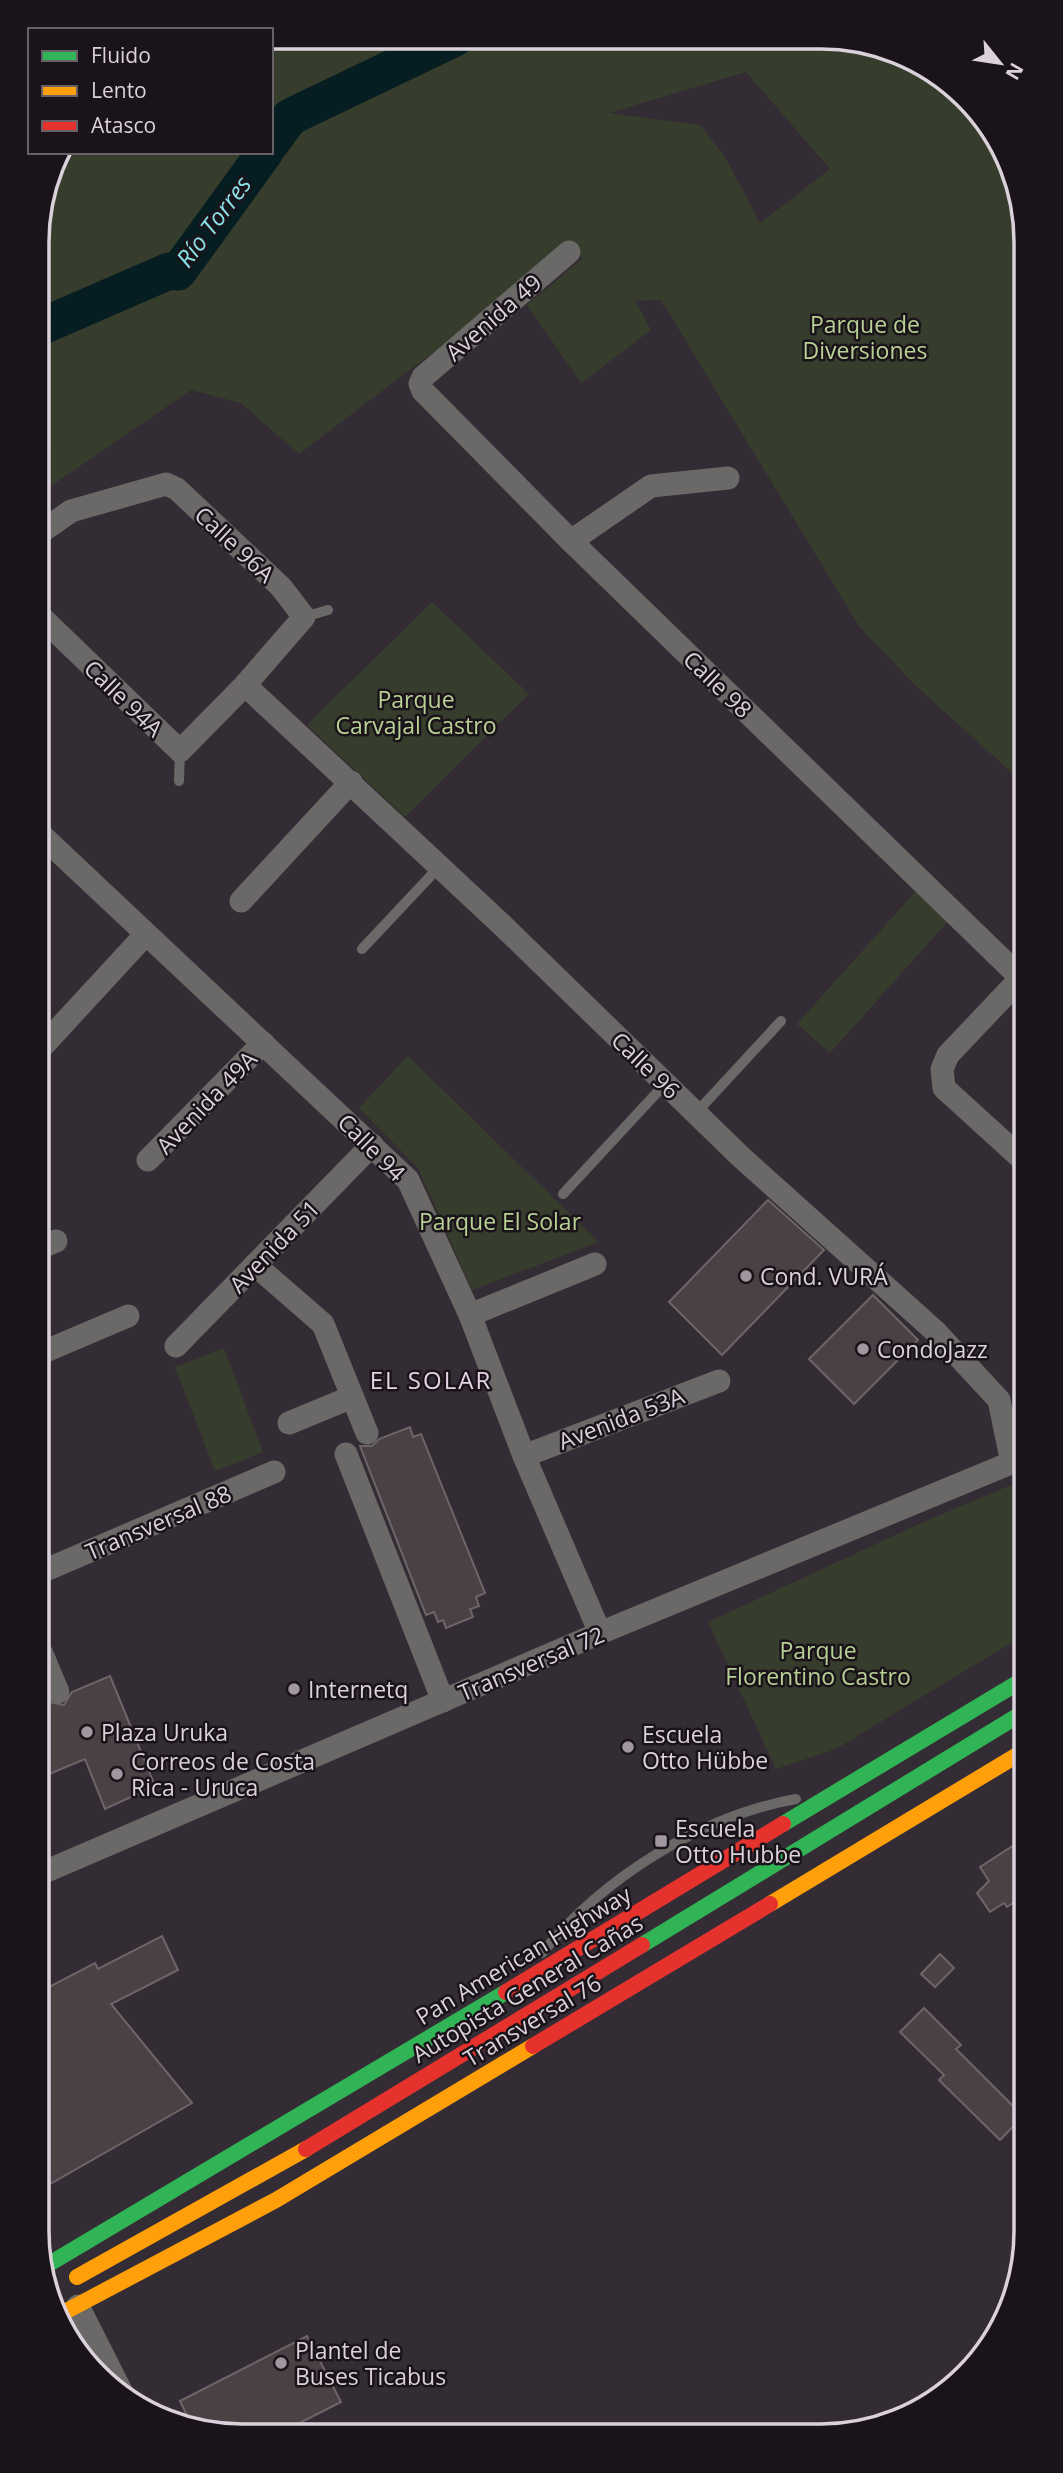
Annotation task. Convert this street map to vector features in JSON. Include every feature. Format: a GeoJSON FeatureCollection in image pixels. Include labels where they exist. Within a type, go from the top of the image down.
{"type":"FeatureCollection","features":[{"type":"Feature","properties":{"kind":"main road","name":"Pan American Highway"},"geometry":{"type":"LineString","coordinates":[[52,2262],[514,1988],[1014,1685]]}},
{"type":"Feature","properties":{"kind":"main road","name":"Autopista General Cañas"},"geometry":{"type":"LineString","coordinates":[[60,2287],[266,2173],[1014,1718]]}},
{"type":"Feature","properties":{"kind":"main road","name":"Transversal 76"},"geometry":{"type":"LineString","coordinates":[[67,2311],[276,2200],[1014,1757]]}},
{"type":"Feature","properties":{"kind":"street","name":"Avenida 49"},"geometry":{"type":"LineString","coordinates":[[421,384],[423,377],[569,252]]}},
{"type":"Feature","properties":{"kind":"street","name":"Calle 98"},"geometry":{"type":"LineString","coordinates":[[421,384],[423,391],[571,541],[1014,971]]}},
{"type":"Feature","properties":{"kind":"street"},"geometry":{"type":"LineString","coordinates":[[571,541],[651,486],[728,478]]}},
{"type":"Feature","properties":{"kind":"street","name":"Calle 96A"},"geometry":{"type":"LineString","coordinates":[[49,526],[71,511],[157,484],[177,489],[281,587],[304,617]]}},
{"type":"Feature","properties":{"kind":"street"},"geometry":{"type":"LineString","coordinates":[[180,751],[245,685],[304,617]]}},
{"type":"Feature","properties":{"kind":"street","name":"Calle 94A"},"geometry":{"type":"LineString","coordinates":[[49,625],[180,751]]}},
{"type":"Feature","properties":{"kind":"street","name":"Calle 96"},"geometry":{"type":"LineString","coordinates":[[245,685],[440,866],[696,1113],[936,1332],[999,1400],[1014,1448]]}},
{"type":"Feature","properties":{"kind":"street"},"geometry":{"type":"LineString","coordinates":[[241,901],[351,782]]}},
{"type":"Feature","properties":{"kind":"street","name":"Calle 94"},"geometry":{"type":"LineString","coordinates":[[49,842],[408,1180],[470,1315],[524,1456],[600,1633]]}},
{"type":"Feature","properties":{"kind":"street"},"geometry":{"type":"LineString","coordinates":[[49,1039],[146,934]]}},
{"type":"Feature","properties":{"kind":"street"},"geometry":{"type":"LineString","coordinates":[[1014,987],[947,1055],[942,1069],[944,1088],[1014,1152]]}},
{"type":"Feature","properties":{"kind":"street","name":"Avenida 49A"},"geometry":{"type":"LineString","coordinates":[[148,1160],[263,1043]]}},
{"type":"Feature","properties":{"kind":"street","name":"Avenida 51"},"geometry":{"type":"LineString","coordinates":[[176,1346],[372,1145]]}},
{"type":"Feature","properties":{"kind":"street"},"geometry":{"type":"LineString","coordinates":[[470,1315],[595,1264]]}},
{"type":"Feature","properties":{"kind":"street"},"geometry":{"type":"LineString","coordinates":[[255,1265],[323,1324],[367,1433]]}},
{"type":"Feature","properties":{"kind":"street"},"geometry":{"type":"LineString","coordinates":[[49,1349],[128,1316]]}},
{"type":"Feature","properties":{"kind":"street","name":"Avenida 53A"},"geometry":{"type":"LineString","coordinates":[[524,1456],[719,1381]]}},
{"type":"Feature","properties":{"kind":"street"},"geometry":{"type":"LineString","coordinates":[[289,1423],[352,1397]]}},
{"type":"Feature","properties":{"kind":"street"},"geometry":{"type":"LineString","coordinates":[[346,1454],[443,1701]]}},
{"type":"Feature","properties":{"kind":"street","name":"Transversal 72"},"geometry":{"type":"LineString","coordinates":[[49,1870],[600,1633],[1014,1463]]}},
{"type":"Feature","properties":{"kind":"street","name":"Transversal 88"},"geometry":{"type":"LineString","coordinates":[[49,1569],[274,1472]]}},
{"type":"Feature","properties":{"kind":"street"},"geometry":{"type":"LineString","coordinates":[[49,1671],[58,1692]]}},
{"type":"Feature","properties":{"kind":"street"},"geometry":{"type":"LineString","coordinates":[[67,2311],[102,2363]]}},
{"type":"Feature","properties":{"kind":"lane"},"geometry":{"type":"LineString","coordinates":[[304,617],[328,610]]}},
{"type":"Feature","properties":{"kind":"lane"},"geometry":{"type":"LineString","coordinates":[[179,781],[180,751]]}},
{"type":"Feature","properties":{"kind":"lane"},"geometry":{"type":"LineString","coordinates":[[362,949],[440,866]]}},
{"type":"Feature","properties":{"kind":"lane"},"geometry":{"type":"LineString","coordinates":[[696,1113],[780,1021]]}},
{"type":"Feature","properties":{"kind":"lane"},"geometry":{"type":"LineString","coordinates":[[563,1194],[665,1083]]}},
{"type":"Feature","properties":{"kind":"lane"},"geometry":{"type":"LineString","coordinates":[[514,1988],[556,1935],[591,1904],[670,1847],[763,1805],[840,1791]]}},
{"type":"Feature","properties":{"kind":"green space","name":"Parque de Diversiones"},"geometry":{"type":"Polygon","coordinates":[[[273,49],[821,49],[859,53],[906,69],[948,97],[981,135],[999,168],[1012,217],[1014,775],[915,685],[859,626],[661,300],[635,301],[651,330],[581,383],[527,305],[582,259],[575,245],[299,454],[241,403],[191,390],[49,487],[49,229],[56,192],[71,154],[273,154],[273,49]],[[746,72],[609,113],[700,125],[725,157],[760,223],[830,169],[746,72]]]}},
{"type":"Feature","properties":{"kind":"green space","name":"Parque Carvajal Castro"},"geometry":{"type":"Polygon","coordinates":[[[432,602],[529,694],[405,817],[307,725],[432,602]]]}},
{"type":"Feature","properties":{"kind":"green space"},"geometry":{"type":"Polygon","coordinates":[[[916,891],[949,920],[830,1053],[797,1024],[916,891]]]}},
{"type":"Feature","properties":{"kind":"green space","name":"Parque El Solar"},"geometry":{"type":"Polygon","coordinates":[[[408,1056],[599,1242],[472,1290],[418,1168],[359,1108],[408,1056]]]}},
{"type":"Feature","properties":{"kind":"green space"},"geometry":{"type":"Polygon","coordinates":[[[224,1348],[263,1452],[215,1471],[175,1367],[224,1348]]]}},
{"type":"Feature","properties":{"kind":"green space","name":"Parque Florentino Castro"},"geometry":{"type":"Polygon","coordinates":[[[1014,1484],[1014,1641],[836,1749],[776,1769],[708,1622],[919,1524],[1014,1484]]]}},
{"type":"Feature","properties":{"kind":"building","name":"Cond. VURÁ"},"geometry":{"type":"Polygon","coordinates":[[[768,1200],[824,1250],[722,1355],[669,1302],[768,1200]]]}},
{"type":"Feature","properties":{"kind":"building","name":"CondoJazz"},"geometry":{"type":"Polygon","coordinates":[[[873,1295],[918,1340],[854,1404],[809,1359],[873,1295]]]}},
{"type":"Feature","properties":{"kind":"building"},"geometry":{"type":"Polygon","coordinates":[[[410,1427],[413,1437],[421,1434],[485,1593],[476,1597],[479,1606],[470,1609],[473,1617],[446,1628],[443,1620],[438,1622],[434,1612],[426,1615],[360,1446],[372,1446],[379,1439],[410,1427]]]}},
{"type":"Feature","properties":{"kind":"building","name":"Plaza Uruka"},"geometry":{"type":"Polygon","coordinates":[[[110,1676],[155,1786],[105,1809],[85,1759],[49,1774],[49,1702],[64,1705],[72,1692],[110,1676]]]}},
{"type":"Feature","properties":{"kind":"building"},"geometry":{"type":"Polygon","coordinates":[[[1014,1845],[1014,1902],[1007,1907],[1004,1903],[990,1912],[977,1893],[989,1881],[980,1867],[1014,1845]]]}},
{"type":"Feature","properties":{"kind":"building"},"geometry":{"type":"Polygon","coordinates":[[[162,1936],[178,1970],[111,2004],[192,2103],[49,2185],[49,1987],[95,1963],[98,1969],[162,1936]]]}},
{"type":"Feature","properties":{"kind":"building"},"geometry":{"type":"Polygon","coordinates":[[[940,1954],[954,1968],[935,1987],[921,1974],[940,1954]]]}},
{"type":"Feature","properties":{"kind":"building"},"geometry":{"type":"Polygon","coordinates":[[[924,2008],[961,2045],[956,2049],[1014,2107],[1014,2125],[1000,2140],[939,2080],[944,2075],[900,2032],[924,2008]]]}},
{"type":"Feature","properties":{"kind":"building"},"geometry":{"type":"Polygon","coordinates":[[[307,2336],[341,2402],[298,2424],[229,2424],[187,2416],[180,2401],[307,2336]]]}},
{"type":"Feature","properties":{"kind":"waterway","name":"Río Torres"},"geometry":{"type":"LineString","coordinates":[[273,140],[290,117],[432,49]]}},
{"type":"Feature","properties":{"kind":"waterway","name":"Río Torres"},"geometry":{"type":"LineString","coordinates":[[49,323],[169,271],[178,272],[264,154]]}},
{"type":"Feature","properties":{"kind":"traffic: fast"},"geometry":{"type":"LineString","coordinates":[[783,1824],[1014,1685]]}},
{"type":"Feature","properties":{"kind":"traffic: fast"},"geometry":{"type":"LineString","coordinates":[[642,1945],[1014,1718]]}},
{"type":"Feature","properties":{"kind":"traffic: fast"},"geometry":{"type":"LineString","coordinates":[[52,2262],[506,1992]]}},
{"type":"Feature","properties":{"kind":"traffic: slow"},"geometry":{"type":"LineString","coordinates":[[770,1904],[1014,1757]]}},
{"type":"Feature","properties":{"kind":"traffic: slow"},"geometry":{"type":"LineString","coordinates":[[67,2311],[276,2200],[533,2046]]}},
{"type":"Feature","properties":{"kind":"traffic: slow"},"geometry":{"type":"LineString","coordinates":[[77,2277],[306,2149]]}},
{"type":"Feature","properties":{"kind":"traffic: jam"},"geometry":{"type":"LineString","coordinates":[[506,1992],[783,1824]]}},
{"type":"Feature","properties":{"kind":"traffic: jam"},"geometry":{"type":"LineString","coordinates":[[533,2046],[770,1904]]}},
{"type":"Feature","properties":{"kind":"traffic: jam"},"geometry":{"type":"LineString","coordinates":[[306,2149],[642,1945]]}},
{"type":"Feature","properties":{"kind":"place","name":"Cond. VURÁ"},"geometry":{"type":"Point","coordinates":[746,1276]}},
{"type":"Feature","properties":{"kind":"place","name":"CondoJazz"},"geometry":{"type":"Point","coordinates":[863,1349]}},
{"type":"Feature","properties":{"kind":"place","name":"Internetq"},"geometry":{"type":"Point","coordinates":[294,1689]}},
{"type":"Feature","properties":{"kind":"place","name":"Plaza Uruka"},"geometry":{"type":"Point","coordinates":[87,1732]}},
{"type":"Feature","properties":{"kind":"place","name":"Escuela Otto Hübbe"},"geometry":{"type":"Point","coordinates":[628,1747]}},
{"type":"Feature","properties":{"kind":"place","name":"Correos de Costa Rica - Uruca"},"geometry":{"type":"Point","coordinates":[117,1774]}},
{"type":"Feature","properties":{"kind":"place","name":"Escuela Otto Hubbe"},"geometry":{"type":"Point","coordinates":[661,1841]}},
{"type":"Feature","properties":{"kind":"place","name":"Plantel de Buses Ticabus"},"geometry":{"type":"Point","coordinates":[281,2363]}},
{"type":"Feature","properties":{"kind":"district","name":"EL SOLAR"},"geometry":{"type":"Point","coordinates":[431,1379]}}]}
